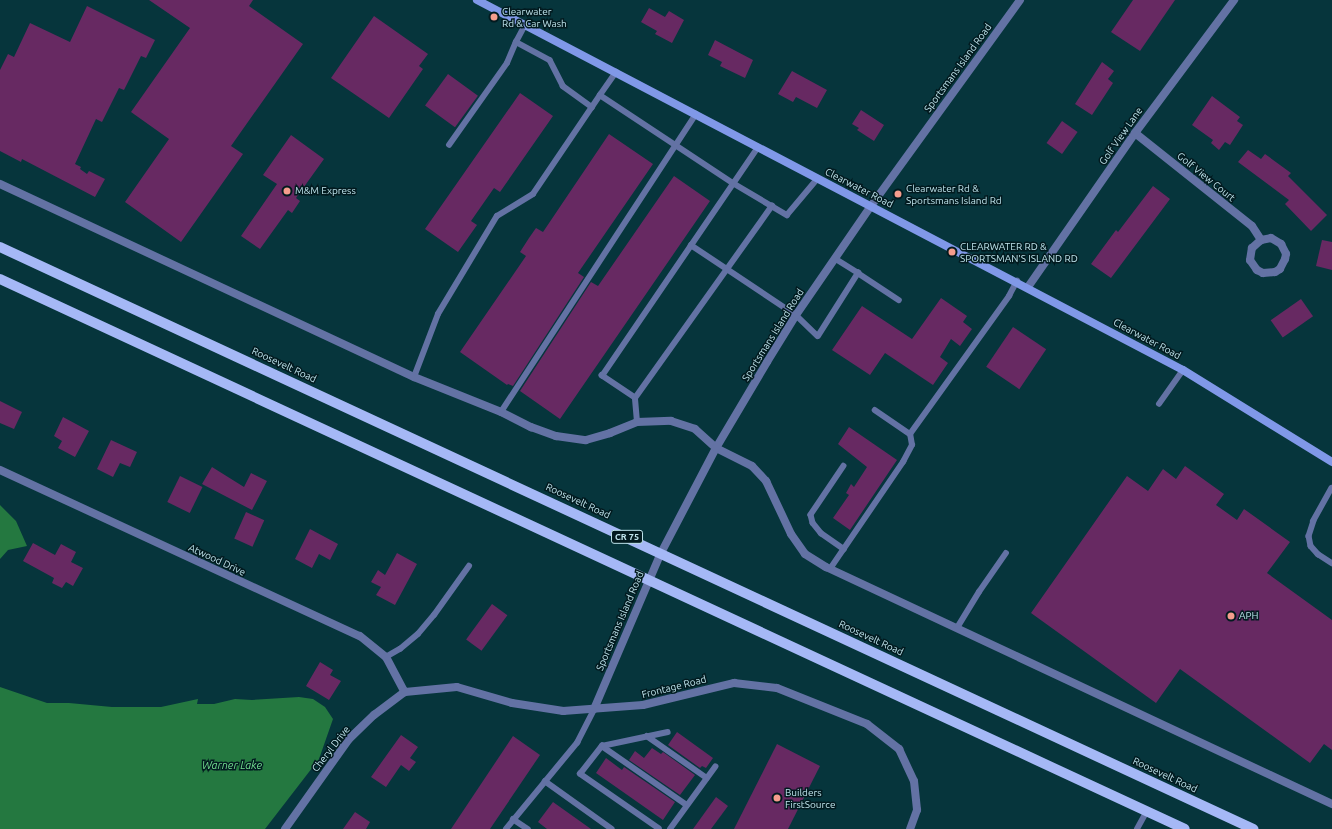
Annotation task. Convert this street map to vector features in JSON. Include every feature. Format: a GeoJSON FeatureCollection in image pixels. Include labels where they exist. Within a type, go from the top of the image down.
{"type":"FeatureCollection","features":[{"type":"Feature","properties":{"kind":"main road","name":"Roosevelt Road"},"geometry":{"type":"LineString","coordinates":[[0,247],[1253,829]]}},
{"type":"Feature","properties":{"kind":"main road"},"geometry":{"type":"LineString","coordinates":[[0,279],[1185,829]]}},
{"type":"Feature","properties":{"kind":"street","name":"Clearwater Road"},"geometry":{"type":"LineString","coordinates":[[477,0],[1017,281],[1184,370],[1332,462]]}},
{"type":"Feature","properties":{"kind":"street","name":"Sportsmans Island Road"},"geometry":{"type":"LineString","coordinates":[[594,709],[648,580],[661,553],[716,448],[796,314],[836,259],[871,206],[1020,0]]}},
{"type":"Feature","properties":{"kind":"street","name":"Golf View Lane"},"geometry":{"type":"LineString","coordinates":[[1028,287],[1135,133],[1234,0]]}},
{"type":"Feature","properties":{"kind":"street","name":"Golf View Court"},"geometry":{"type":"LineString","coordinates":[[1135,133],[1252,226],[1260,240]]}},
{"type":"Feature","properties":{"kind":"street"},"geometry":{"type":"LineString","coordinates":[[0,184],[414,377],[500,412],[531,427],[556,436],[586,440],[610,433],[638,422],[671,421],[695,429],[716,448],[752,466],[766,482],[791,534],[805,554],[830,569],[1332,804]]}},
{"type":"Feature","properties":{"kind":"street"},"geometry":{"type":"LineString","coordinates":[[1266,238],[1277,240],[1284,248],[1286,254],[1283,265],[1275,272],[1263,273],[1257,270],[1250,260],[1252,248],[1260,240],[1266,238]]}},
{"type":"Feature","properties":{"kind":"street","name":"Atwood Drive"},"geometry":{"type":"LineString","coordinates":[[0,470],[360,636],[386,657],[405,692]]}},
{"type":"Feature","properties":{"kind":"street","name":"Frontage Road"},"geometry":{"type":"LineString","coordinates":[[405,692],[457,687],[512,703],[564,711],[643,705],[734,683],[777,688],[867,724],[899,749],[914,781],[916,810],[910,829]]}},
{"type":"Feature","properties":{"kind":"street","name":"Cheryl Drive"},"geometry":{"type":"LineString","coordinates":[[285,829],[349,739],[374,715],[405,692]]}},
{"type":"Feature","properties":{"kind":"lane"},"geometry":{"type":"LineString","coordinates":[[449,145],[507,63],[525,25]]}},
{"type":"Feature","properties":{"kind":"lane"},"geometry":{"type":"LineString","coordinates":[[516,42],[550,60],[563,86],[592,107]]}},
{"type":"Feature","properties":{"kind":"lane"},"geometry":{"type":"LineString","coordinates":[[414,377],[438,314],[497,216],[533,194],[616,72]]}},
{"type":"Feature","properties":{"kind":"lane"},"geometry":{"type":"LineString","coordinates":[[600,95],[733,183],[787,215],[818,178]]}},
{"type":"Feature","properties":{"kind":"lane"},"geometry":{"type":"LineString","coordinates":[[500,412],[696,114]]}},
{"type":"Feature","properties":{"kind":"lane"},"geometry":{"type":"LineString","coordinates":[[635,398],[602,376],[758,147]]}},
{"type":"Feature","properties":{"kind":"lane"},"geometry":{"type":"LineString","coordinates":[[638,422],[635,398],[772,206]]}},
{"type":"Feature","properties":{"kind":"lane"},"geometry":{"type":"LineString","coordinates":[[691,245],[796,314],[818,336],[858,273]]}},
{"type":"Feature","properties":{"kind":"lane"},"geometry":{"type":"LineString","coordinates":[[836,259],[899,300]]}},
{"type":"Feature","properties":{"kind":"lane"},"geometry":{"type":"LineString","coordinates":[[910,434],[1009,296],[1017,281]]}},
{"type":"Feature","properties":{"kind":"lane"},"geometry":{"type":"LineString","coordinates":[[1159,404],[1184,370]]}},
{"type":"Feature","properties":{"kind":"lane"},"geometry":{"type":"LineString","coordinates":[[830,569],[903,462],[912,445],[910,434],[875,410]]}},
{"type":"Feature","properties":{"kind":"lane"},"geometry":{"type":"LineString","coordinates":[[844,466],[811,515],[813,523],[821,533],[844,549]]}},
{"type":"Feature","properties":{"kind":"lane"},"geometry":{"type":"LineString","coordinates":[[1332,488],[1314,520],[1309,536],[1311,546],[1318,554],[1332,563]]}},
{"type":"Feature","properties":{"kind":"lane"},"geometry":{"type":"LineString","coordinates":[[957,628],[978,592],[1006,553]]}},
{"type":"Feature","properties":{"kind":"lane"},"geometry":{"type":"LineString","coordinates":[[386,657],[400,649],[418,634],[434,615],[469,566]]}},
{"type":"Feature","properties":{"kind":"lane"},"geometry":{"type":"LineString","coordinates":[[506,829],[577,743],[594,709]]}},
{"type":"Feature","properties":{"kind":"lane"},"geometry":{"type":"LineString","coordinates":[[659,829],[580,774],[602,746],[668,732]]}},
{"type":"Feature","properties":{"kind":"lane"},"geometry":{"type":"LineString","coordinates":[[647,736],[707,778]]}},
{"type":"Feature","properties":{"kind":"lane"},"geometry":{"type":"LineString","coordinates":[[602,746],[687,805]]}},
{"type":"Feature","properties":{"kind":"lane"},"geometry":{"type":"LineString","coordinates":[[670,829],[714,767]]}},
{"type":"Feature","properties":{"kind":"lane"},"geometry":{"type":"LineString","coordinates":[[545,781],[612,829]]}},
{"type":"Feature","properties":{"kind":"lane"},"geometry":{"type":"LineString","coordinates":[[1137,829],[1147,811]]}},
{"type":"Feature","properties":{"kind":"lane"},"geometry":{"type":"LineString","coordinates":[[513,819],[528,829]]}},
{"type":"Feature","properties":{"kind":"water"},"geometry":{"type":"Polygon","coordinates":[[[0,505],[16,521],[27,546],[8,550],[0,559],[0,505]]]}},
{"type":"Feature","properties":{"kind":"water","name":"Warner Lake"},"geometry":{"type":"Polygon","coordinates":[[[0,687],[47,703],[69,703],[112,707],[161,707],[198,699],[197,704],[214,704],[235,699],[252,700],[299,697],[313,699],[325,707],[333,719],[319,759],[265,829],[0,829],[0,687]]]}},
{"type":"Feature","properties":{"kind":"building"},"geometry":{"type":"Polygon","coordinates":[[[149,0],[253,0],[249,6],[303,44],[231,146],[243,154],[181,242],[125,202],[169,139],[131,112],[190,28],[149,0]]]}},
{"type":"Feature","properties":{"kind":"building"},"geometry":{"type":"Polygon","coordinates":[[[1133,0],[1175,0],[1140,51],[1111,32],[1133,0]]]}},
{"type":"Feature","properties":{"kind":"building"},"geometry":{"type":"Polygon","coordinates":[[[87,6],[155,40],[146,58],[141,56],[124,90],[119,88],[102,122],[96,119],[75,164],[81,167],[80,169],[87,174],[89,171],[105,179],[95,197],[22,159],[21,162],[0,151],[0,70],[8,54],[14,57],[30,23],[70,42],[87,6]]]}},
{"type":"Feature","properties":{"kind":"building"},"geometry":{"type":"Polygon","coordinates":[[[649,8],[665,17],[669,11],[684,20],[672,43],[655,34],[657,31],[641,22],[649,8]]]}},
{"type":"Feature","properties":{"kind":"building"},"geometry":{"type":"Polygon","coordinates":[[[374,16],[428,54],[419,66],[423,69],[389,118],[331,78],[374,16]]]}},
{"type":"Feature","properties":{"kind":"building"},"geometry":{"type":"Polygon","coordinates":[[[715,40],[753,60],[745,78],[720,66],[722,62],[708,55],[715,40]]]}},
{"type":"Feature","properties":{"kind":"building"},"geometry":{"type":"Polygon","coordinates":[[[1102,62],[1114,71],[1108,79],[1113,83],[1092,115],[1075,104],[1102,62]]]}},
{"type":"Feature","properties":{"kind":"building"},"geometry":{"type":"Polygon","coordinates":[[[792,71],[827,90],[817,108],[796,97],[793,102],[778,94],[792,71]]]}},
{"type":"Feature","properties":{"kind":"building"},"geometry":{"type":"Polygon","coordinates":[[[448,74],[478,96],[455,127],[425,106],[448,74]]]}},
{"type":"Feature","properties":{"kind":"building"},"geometry":{"type":"Polygon","coordinates":[[[520,93],[553,116],[500,192],[494,188],[471,221],[477,225],[458,252],[425,229],[520,93]]]}},
{"type":"Feature","properties":{"kind":"building"},"geometry":{"type":"Polygon","coordinates":[[[1212,96],[1240,117],[1237,121],[1243,125],[1230,145],[1225,142],[1219,150],[1211,143],[1213,140],[1192,125],[1212,96]]]}},
{"type":"Feature","properties":{"kind":"building"},"geometry":{"type":"Polygon","coordinates":[[[861,110],[884,125],[874,141],[857,130],[859,128],[852,124],[861,110]]]}},
{"type":"Feature","properties":{"kind":"building"},"geometry":{"type":"Polygon","coordinates":[[[1062,121],[1078,132],[1062,154],[1047,143],[1062,121]]]}},
{"type":"Feature","properties":{"kind":"building"},"geometry":{"type":"Polygon","coordinates":[[[609,134],[653,164],[578,273],[584,277],[513,386],[507,385],[460,352],[526,256],[520,252],[529,238],[536,228],[543,232],[609,134]]]}},
{"type":"Feature","properties":{"kind":"building","name":"M&M Express"},"geometry":{"type":"Polygon","coordinates":[[[291,135],[324,159],[296,198],[300,201],[292,213],[288,210],[260,249],[241,236],[277,184],[263,175],[291,135]]]}},
{"type":"Feature","properties":{"kind":"building"},"geometry":{"type":"Polygon","coordinates":[[[1248,150],[1261,159],[1265,154],[1291,173],[1288,176],[1327,215],[1311,231],[1285,204],[1289,200],[1238,162],[1248,150]]]}},
{"type":"Feature","properties":{"kind":"building"},"geometry":{"type":"Polygon","coordinates":[[[674,176],[710,201],[560,419],[520,391],[591,282],[598,286],[674,176]]]}},
{"type":"Feature","properties":{"kind":"building"},"geometry":{"type":"Polygon","coordinates":[[[1153,186],[1170,199],[1111,278],[1091,264],[1116,230],[1118,232],[1153,186]]]}},
{"type":"Feature","properties":{"kind":"building"},"geometry":{"type":"Polygon","coordinates":[[[1322,240],[1332,242],[1332,270],[1316,266],[1322,240]]]}},
{"type":"Feature","properties":{"kind":"building"},"geometry":{"type":"Polygon","coordinates":[[[941,298],[967,316],[963,322],[972,329],[960,346],[951,339],[940,357],[948,363],[933,385],[885,353],[870,375],[832,350],[862,306],[912,339],[941,298]]]}},
{"type":"Feature","properties":{"kind":"building"},"geometry":{"type":"Polygon","coordinates":[[[1301,299],[1313,316],[1283,337],[1271,320],[1301,299]]]}},
{"type":"Feature","properties":{"kind":"building"},"geometry":{"type":"Polygon","coordinates":[[[1013,327],[1046,349],[1019,389],[986,367],[1013,327]]]}},
{"type":"Feature","properties":{"kind":"building"},"geometry":{"type":"Polygon","coordinates":[[[0,401],[22,412],[14,429],[0,423],[0,401]]]}},
{"type":"Feature","properties":{"kind":"building"},"geometry":{"type":"Polygon","coordinates":[[[63,417],[89,431],[75,457],[58,448],[62,441],[54,436],[63,417]]]}},
{"type":"Feature","properties":{"kind":"building"},"geometry":{"type":"Polygon","coordinates":[[[849,427],[897,460],[850,530],[833,518],[849,495],[846,493],[851,484],[854,487],[867,467],[838,444],[849,427]]]}},
{"type":"Feature","properties":{"kind":"building"},"geometry":{"type":"Polygon","coordinates":[[[111,440],[137,452],[130,467],[120,463],[113,477],[97,469],[111,440]]]}},
{"type":"Feature","properties":{"kind":"building","name":"APH"},"geometry":{"type":"Polygon","coordinates":[[[1185,466],[1224,494],[1216,505],[1237,520],[1244,509],[1290,542],[1267,573],[1332,620],[1332,750],[1324,744],[1310,763],[1180,669],[1156,703],[1031,613],[1127,476],[1148,491],[1163,469],[1176,479],[1185,466]]]}},
{"type":"Feature","properties":{"kind":"building"},"geometry":{"type":"Polygon","coordinates":[[[212,467],[244,487],[251,473],[267,481],[252,510],[202,484],[212,467]]]}},
{"type":"Feature","properties":{"kind":"building"},"geometry":{"type":"Polygon","coordinates":[[[180,476],[202,487],[190,513],[167,502],[180,476]]]}},
{"type":"Feature","properties":{"kind":"building"},"geometry":{"type":"Polygon","coordinates":[[[246,512],[264,520],[252,547],[234,538],[246,512]]]}},
{"type":"Feature","properties":{"kind":"building"},"geometry":{"type":"Polygon","coordinates":[[[310,529],[338,544],[330,560],[319,554],[312,568],[295,559],[310,529]]]}},
{"type":"Feature","properties":{"kind":"building"},"geometry":{"type":"Polygon","coordinates":[[[33,543],[55,555],[61,544],[76,552],[71,562],[83,568],[73,586],[66,582],[62,588],[52,583],[54,578],[23,561],[33,543]]]}},
{"type":"Feature","properties":{"kind":"building"},"geometry":{"type":"Polygon","coordinates":[[[397,553],[417,564],[395,605],[376,595],[381,587],[371,582],[378,570],[385,575],[397,553]]]}},
{"type":"Feature","properties":{"kind":"building"},"geometry":{"type":"Polygon","coordinates":[[[492,604],[507,615],[482,651],[466,640],[492,604]]]}},
{"type":"Feature","properties":{"kind":"building"},"geometry":{"type":"Polygon","coordinates":[[[320,662],[333,670],[330,675],[341,681],[329,700],[306,686],[320,662]]]}},
{"type":"Feature","properties":{"kind":"building"},"geometry":{"type":"Polygon","coordinates":[[[677,732],[713,758],[706,768],[702,766],[700,768],[668,745],[677,732]]]}},
{"type":"Feature","properties":{"kind":"building"},"geometry":{"type":"Polygon","coordinates":[[[401,735],[418,747],[410,758],[416,762],[409,771],[401,765],[386,787],[371,777],[401,735]]]}},
{"type":"Feature","properties":{"kind":"building"},"geometry":{"type":"Polygon","coordinates":[[[513,736],[540,755],[490,829],[451,829],[513,736]]]}},
{"type":"Feature","properties":{"kind":"building","name":"Builders FirstSource"},"geometry":{"type":"Polygon","coordinates":[[[777,744],[820,766],[788,829],[734,829],[777,744]]]}},
{"type":"Feature","properties":{"kind":"building"},"geometry":{"type":"Polygon","coordinates":[[[652,748],[661,754],[663,752],[695,775],[680,795],[629,760],[635,751],[644,758],[652,748]]]}},
{"type":"Feature","properties":{"kind":"building"},"geometry":{"type":"Polygon","coordinates":[[[606,758],[622,770],[624,767],[675,802],[663,820],[596,773],[606,758]]]}},
{"type":"Feature","properties":{"kind":"building"},"geometry":{"type":"Polygon","coordinates":[[[716,797],[728,806],[711,829],[693,829],[716,797]]]}},
{"type":"Feature","properties":{"kind":"building"},"geometry":{"type":"Polygon","coordinates":[[[553,802],[591,829],[547,829],[538,822],[553,802]]]}},
{"type":"Feature","properties":{"kind":"building"},"geometry":{"type":"Polygon","coordinates":[[[355,812],[370,822],[366,829],[343,829],[355,812]]]}},
{"type":"Feature","properties":{"kind":"place","name":"Clearwater Rd & Car Wash"},"geometry":{"type":"Point","coordinates":[494,17]}},
{"type":"Feature","properties":{"kind":"place","name":"M&M Express"},"geometry":{"type":"Point","coordinates":[287,191]}},
{"type":"Feature","properties":{"kind":"place","name":"Clearwater Rd & Sportsmans Island Rd"},"geometry":{"type":"Point","coordinates":[898,194]}},
{"type":"Feature","properties":{"kind":"place","name":"CLEARWATER RD & SPORTSMAN'S ISLAND RD"},"geometry":{"type":"Point","coordinates":[952,252]}},
{"type":"Feature","properties":{"kind":"place","name":"APH"},"geometry":{"type":"Point","coordinates":[1231,616]}},
{"type":"Feature","properties":{"kind":"place","name":"Builders FirstSource"},"geometry":{"type":"Point","coordinates":[777,798]}}]}
